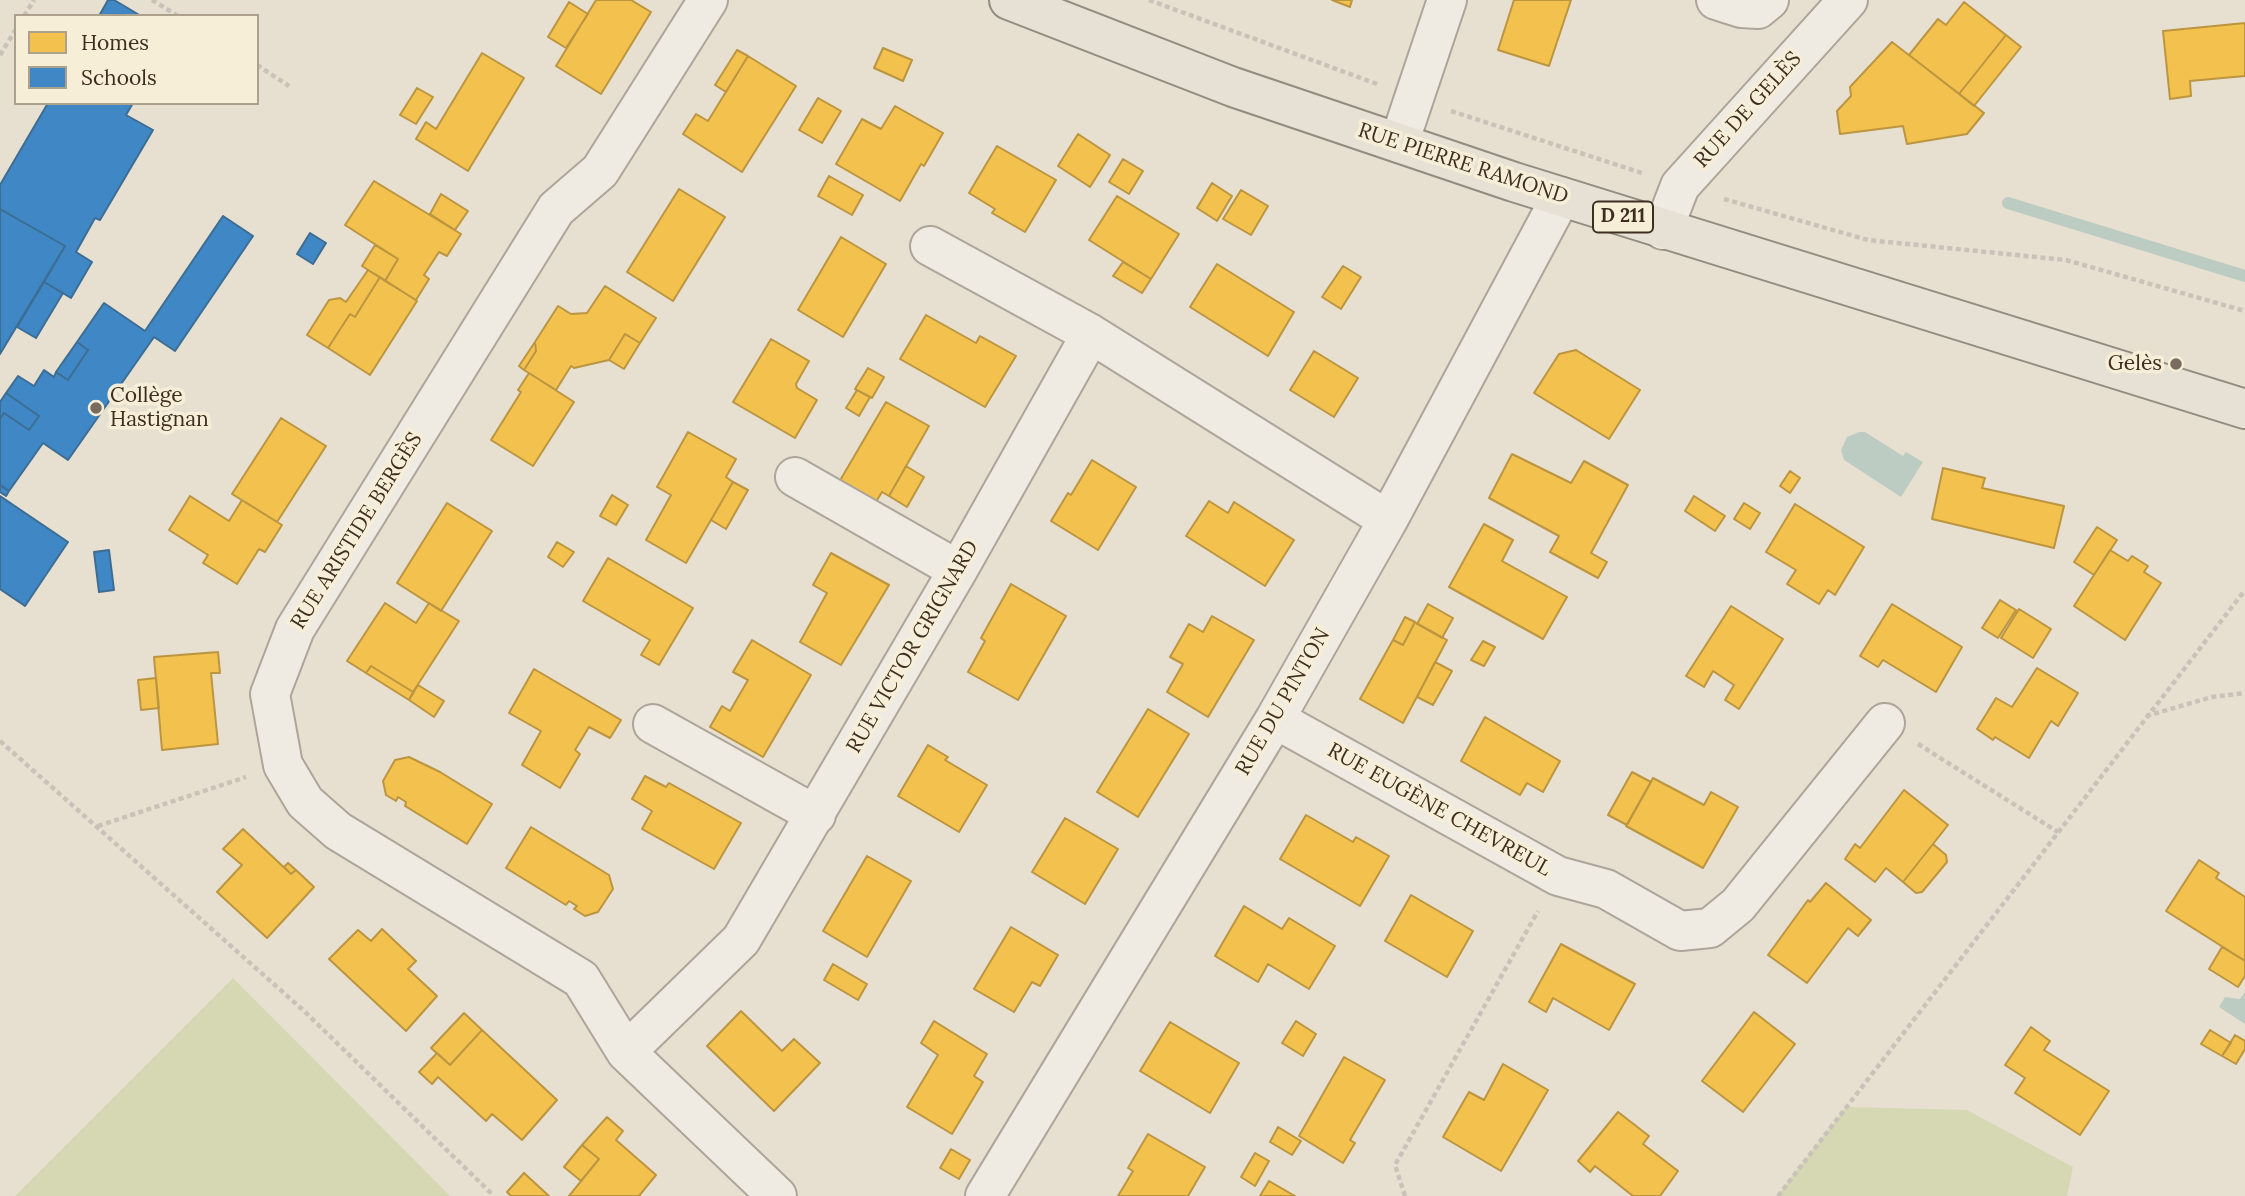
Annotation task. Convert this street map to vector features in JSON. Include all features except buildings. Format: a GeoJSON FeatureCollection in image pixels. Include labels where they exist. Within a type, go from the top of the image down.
{"type":"FeatureCollection","features":[{"type":"Feature","properties":{"kind":"main road","name":"RUE PIERRE RAMOND"},"geometry":{"type":"LineString","coordinates":[[1009,0],[1233,88],[1562,197],[2245,408]]}},
{"type":"Feature","properties":{"kind":"street","name":"RUE ARISTIDE BERGÈS"},"geometry":{"type":"LineString","coordinates":[[626,1052],[581,979],[338,831],[305,802],[283,765],[271,694],[295,629],[556,209],[600,172],[708,0]]}},
{"type":"Feature","properties":{"kind":"street"},"geometry":{"type":"LineString","coordinates":[[1399,143],[1447,0]]}},
{"type":"Feature","properties":{"kind":"street"},"geometry":{"type":"LineString","coordinates":[[1716,0],[1741,8],[1758,9],[1769,0]]}},
{"type":"Feature","properties":{"kind":"street","name":"RUE DE GELÈS"},"geometry":{"type":"LineString","coordinates":[[1663,230],[1680,186],[1848,0]]}},
{"type":"Feature","properties":{"kind":"street","name":"RUE DU PINTON"},"geometry":{"type":"LineString","coordinates":[[985,1196],[1275,719],[1388,520],[1562,197]]}},
{"type":"Feature","properties":{"kind":"street"},"geometry":{"type":"LineString","coordinates":[[930,246],[1091,334],[1388,520]]}},
{"type":"Feature","properties":{"kind":"street","name":"RUE VICTOR GRIGNARD"},"geometry":{"type":"LineString","coordinates":[[626,1052],[740,940],[958,570],[1091,334]]}},
{"type":"Feature","properties":{"kind":"street"},"geometry":{"type":"LineString","coordinates":[[795,477],[958,570]]}},
{"type":"Feature","properties":{"kind":"street","name":"RUE EUGÈNE CHEVREUL"},"geometry":{"type":"LineString","coordinates":[[1275,719],[1558,876],[1605,889],[1680,932],[1710,928],[1738,905],[1885,723]]}},
{"type":"Feature","properties":{"kind":"street"},"geometry":{"type":"LineString","coordinates":[[653,724],[816,815]]}},
{"type":"Feature","properties":{"kind":"street"},"geometry":{"type":"LineString","coordinates":[[626,1052],[778,1196]]}},
{"type":"Feature","properties":{"kind":"path"},"geometry":{"type":"LineString","coordinates":[[152,0],[175,14]]}},
{"type":"Feature","properties":{"kind":"path"},"geometry":{"type":"LineString","coordinates":[[0,55],[14,32]]}},
{"type":"Feature","properties":{"kind":"path"},"geometry":{"type":"LineString","coordinates":[[259,66],[289,86]]}},
{"type":"Feature","properties":{"kind":"path"},"geometry":{"type":"LineString","coordinates":[[1778,1196],[2245,590]]}},
{"type":"Feature","properties":{"kind":"path"},"geometry":{"type":"LineString","coordinates":[[2145,717],[2212,696],[2245,693]]}},
{"type":"Feature","properties":{"kind":"path"},"geometry":{"type":"LineString","coordinates":[[1885,723],[2058,832]]}},
{"type":"Feature","properties":{"kind":"path"},"geometry":{"type":"LineString","coordinates":[[0,741],[303,1010],[494,1196]]}},
{"type":"Feature","properties":{"kind":"path"},"geometry":{"type":"LineString","coordinates":[[97,826],[283,765]]}},
{"type":"Feature","properties":{"kind":"path"},"geometry":{"type":"LineString","coordinates":[[1405,1196],[1395,1165],[1558,876]]}},
{"type":"Feature","properties":{"kind":"green space"},"geometry":{"type":"Polygon","coordinates":[[[233,978],[450,1196],[15,1196],[233,978]]]}},
{"type":"Feature","properties":{"kind":"green space"},"geometry":{"type":"Polygon","coordinates":[[[1846,1107],[1967,1110],[2073,1167],[2067,1196],[1777,1196],[1846,1107]]]}},
{"type":"Feature","properties":{"kind":"shaded area"},"geometry":{"type":"Polygon","coordinates":[[[1865,432],[1903,456],[1906,452],[1923,462],[1901,497],[1844,460],[1841,450],[1847,437],[1865,432]]]}},
{"type":"Feature","properties":{"kind":"shaded area"},"geometry":{"type":"Polygon","coordinates":[[[2245,992],[2245,1024],[2219,1007],[2225,997],[2240,999],[2245,992]]]}},
{"type":"Feature","properties":{"kind":"waterway"},"geometry":{"type":"LineString","coordinates":[[2008,203],[2245,276]]}},
{"type":"Feature","properties":{"kind":"place","name":"Gelès"},"geometry":{"type":"Point","coordinates":[2176,364]}},
{"type":"Feature","properties":{"kind":"place","name":"Collège Hastignan"},"geometry":{"type":"Point","coordinates":[96,408]}}]}
